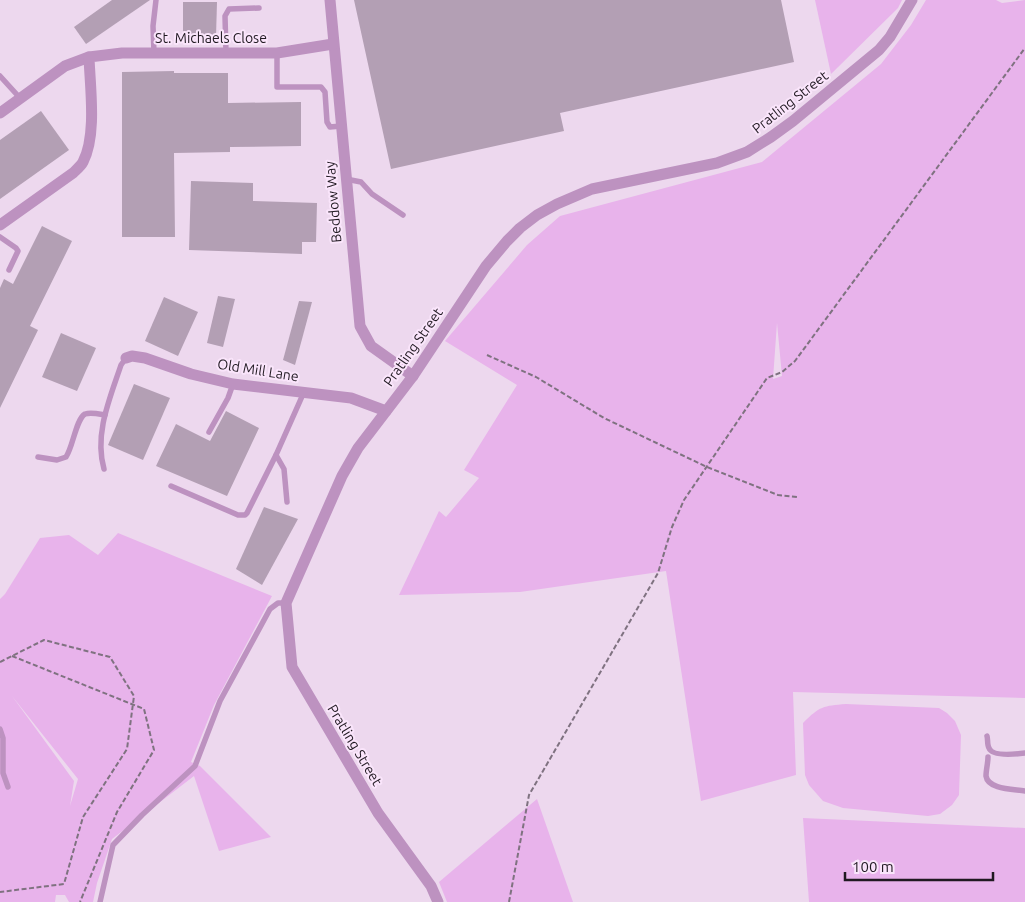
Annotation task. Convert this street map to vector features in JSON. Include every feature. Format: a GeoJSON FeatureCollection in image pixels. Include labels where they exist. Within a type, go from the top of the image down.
{"type":"FeatureCollection","features":[{"type":"Feature","properties":{"kind":"street","name":"Beddow Way"},"geometry":{"type":"LineString","coordinates":[[330,0],[360,326],[371,346],[413,376]]}},
{"type":"Feature","properties":{"kind":"street","name":"Pratling Street"},"geometry":{"type":"LineString","coordinates":[[438,902],[432,886],[378,813],[292,667],[286,604],[342,476],[358,448],[413,376],[496,253],[520,228],[537,215],[566,199],[592,189],[717,163],[752,149],[785,126],[867,61],[890,36],[912,0]]}},
{"type":"Feature","properties":{"kind":"street","name":"St. Michaels Close"},"geometry":{"type":"LineString","coordinates":[[0,113],[65,66],[89,57],[122,53],[278,53],[333,44]]}},
{"type":"Feature","properties":{"kind":"street"},"geometry":{"type":"LineString","coordinates":[[0,224],[72,173],[83,163],[88,146],[90,123],[89,57]]}},
{"type":"Feature","properties":{"kind":"street","name":"Old Mill Lane"},"geometry":{"type":"LineString","coordinates":[[126,358],[132,356],[145,358],[191,374],[233,384],[351,398],[386,411]]}},
{"type":"Feature","properties":{"kind":"lane"},"geometry":{"type":"LineString","coordinates":[[154,53],[153,26],[156,0]]}},
{"type":"Feature","properties":{"kind":"lane"},"geometry":{"type":"LineString","coordinates":[[226,53],[226,11],[229,8],[259,8]]}},
{"type":"Feature","properties":{"kind":"lane"},"geometry":{"type":"LineString","coordinates":[[278,53],[277,87],[321,87],[325,92],[327,122],[330,127],[341,126]]}},
{"type":"Feature","properties":{"kind":"lane"},"geometry":{"type":"LineString","coordinates":[[0,76],[20,98]]}},
{"type":"Feature","properties":{"kind":"lane"},"geometry":{"type":"LineString","coordinates":[[346,178],[361,182],[372,194],[403,215]]}},
{"type":"Feature","properties":{"kind":"lane"},"geometry":{"type":"LineString","coordinates":[[1,240],[18,251],[9,270]]}},
{"type":"Feature","properties":{"kind":"lane"},"geometry":{"type":"LineString","coordinates":[[104,469],[100,457],[105,415],[121,365],[126,358]]}},
{"type":"Feature","properties":{"kind":"lane"},"geometry":{"type":"LineString","coordinates":[[209,432],[228,398],[233,384]]}},
{"type":"Feature","properties":{"kind":"lane"},"geometry":{"type":"LineString","coordinates":[[171,486],[238,515],[245,515],[276,455],[304,392]]}},
{"type":"Feature","properties":{"kind":"lane"},"geometry":{"type":"LineString","coordinates":[[38,457],[57,460],[66,457],[72,447],[80,420],[84,415],[89,413],[105,415]]}},
{"type":"Feature","properties":{"kind":"lane"},"geometry":{"type":"LineString","coordinates":[[276,455],[284,469],[287,502]]}},
{"type":"Feature","properties":{"kind":"lane"},"geometry":{"type":"LineString","coordinates":[[100,902],[113,845],[194,766],[220,701],[270,609],[278,603],[286,604]]}},
{"type":"Feature","properties":{"kind":"lane"},"geometry":{"type":"LineString","coordinates":[[0,729],[3,738],[3,773],[8,787]]}},
{"type":"Feature","properties":{"kind":"lane"},"geometry":{"type":"LineString","coordinates":[[987,736],[989,750],[994,753],[1025,753]]}},
{"type":"Feature","properties":{"kind":"lane"},"geometry":{"type":"LineString","coordinates":[[988,757],[986,776],[989,782],[995,786],[1025,791]]}},
{"type":"Feature","properties":{"kind":"path"},"geometry":{"type":"LineString","coordinates":[[509,902],[530,794],[658,574],[672,527],[684,500],[767,378],[782,372],[795,361],[1025,48]]}},
{"type":"Feature","properties":{"kind":"path"},"geometry":{"type":"LineString","coordinates":[[487,355],[536,377],[604,418],[706,467],[778,495],[798,497]]}},
{"type":"Feature","properties":{"kind":"path"},"geometry":{"type":"LineString","coordinates":[[0,662],[44,640],[110,656],[134,696],[127,749],[82,816],[64,884],[0,892]]}},
{"type":"Feature","properties":{"kind":"path"},"geometry":{"type":"LineString","coordinates":[[12,656],[144,710],[154,750],[117,812],[80,902]]}},
{"type":"Feature","properties":{"kind":"shaded area"},"geometry":{"type":"Polygon","coordinates":[[[815,0],[902,0],[898,8],[831,74],[815,0]]]}},
{"type":"Feature","properties":{"kind":"shaded area"},"geometry":{"type":"Polygon","coordinates":[[[926,0],[996,0],[1002,3],[1025,0],[1025,698],[793,692],[796,775],[701,801],[666,571],[520,592],[399,595],[439,511],[446,517],[479,478],[464,470],[517,385],[445,341],[527,245],[560,216],[762,162],[881,64],[911,25],[926,0]],[[777,323],[773,379],[782,376],[777,323]]]}},
{"type":"Feature","properties":{"kind":"shaded area"},"geometry":{"type":"Polygon","coordinates":[[[118,533],[272,596],[214,705],[191,762],[200,766],[271,837],[219,851],[194,776],[112,839],[97,883],[93,902],[69,902],[65,895],[56,895],[55,902],[0,902],[0,599],[40,538],[69,535],[98,555],[118,533]],[[12,696],[74,781],[70,806],[78,779],[12,696]]]}},
{"type":"Feature","properties":{"kind":"shaded area"},"geometry":{"type":"Polygon","coordinates":[[[846,704],[939,708],[947,713],[955,721],[961,735],[959,795],[952,805],[940,814],[928,816],[843,808],[823,801],[809,785],[805,775],[803,723],[822,708],[846,704]]]}},
{"type":"Feature","properties":{"kind":"shaded area"},"geometry":{"type":"Polygon","coordinates":[[[537,799],[573,902],[447,902],[439,882],[537,799]]]}},
{"type":"Feature","properties":{"kind":"shaded area"},"geometry":{"type":"Polygon","coordinates":[[[803,818],[1025,828],[1025,902],[809,902],[803,818]]]}},
{"type":"Feature","properties":{"kind":"building"},"geometry":{"type":"Polygon","coordinates":[[[112,0],[150,0],[86,44],[74,27],[112,0]]]}},
{"type":"Feature","properties":{"kind":"building"},"geometry":{"type":"Polygon","coordinates":[[[354,0],[781,0],[794,62],[560,113],[564,131],[391,169],[354,0]]]}},
{"type":"Feature","properties":{"kind":"building"},"geometry":{"type":"Polygon","coordinates":[[[183,2],[217,2],[216,37],[183,37],[183,2]]]}},
{"type":"Feature","properties":{"kind":"building"},"geometry":{"type":"Polygon","coordinates":[[[174,71],[174,73],[228,73],[228,103],[301,102],[301,146],[230,147],[230,152],[174,153],[175,237],[122,237],[122,72],[174,71]]]}},
{"type":"Feature","properties":{"kind":"building"},"geometry":{"type":"Polygon","coordinates":[[[41,111],[69,150],[0,199],[0,140],[41,111]]]}},
{"type":"Feature","properties":{"kind":"building"},"geometry":{"type":"Polygon","coordinates":[[[191,181],[253,183],[253,201],[317,203],[316,242],[302,242],[302,254],[189,250],[191,181]]]}},
{"type":"Feature","properties":{"kind":"building"},"geometry":{"type":"Polygon","coordinates":[[[42,226],[72,241],[30,326],[38,330],[0,408],[0,288],[4,279],[13,284],[42,226]]]}},
{"type":"Feature","properties":{"kind":"building"},"geometry":{"type":"Polygon","coordinates":[[[218,296],[235,299],[223,347],[207,343],[218,296]]]}},
{"type":"Feature","properties":{"kind":"building"},"geometry":{"type":"Polygon","coordinates":[[[164,297],[198,312],[178,356],[145,341],[164,297]]]}},
{"type":"Feature","properties":{"kind":"building"},"geometry":{"type":"Polygon","coordinates":[[[299,301],[312,302],[295,365],[283,360],[299,301]]]}},
{"type":"Feature","properties":{"kind":"building"},"geometry":{"type":"Polygon","coordinates":[[[61,333],[96,348],[77,391],[42,377],[61,333]]]}},
{"type":"Feature","properties":{"kind":"building"},"geometry":{"type":"Polygon","coordinates":[[[134,384],[170,398],[143,460],[108,445],[134,384]]]}},
{"type":"Feature","properties":{"kind":"building"},"geometry":{"type":"Polygon","coordinates":[[[226,411],[259,428],[227,496],[156,466],[176,424],[210,441],[226,411]]]}},
{"type":"Feature","properties":{"kind":"building"},"geometry":{"type":"Polygon","coordinates":[[[264,507],[298,519],[262,585],[236,569],[264,507]]]}}]}
